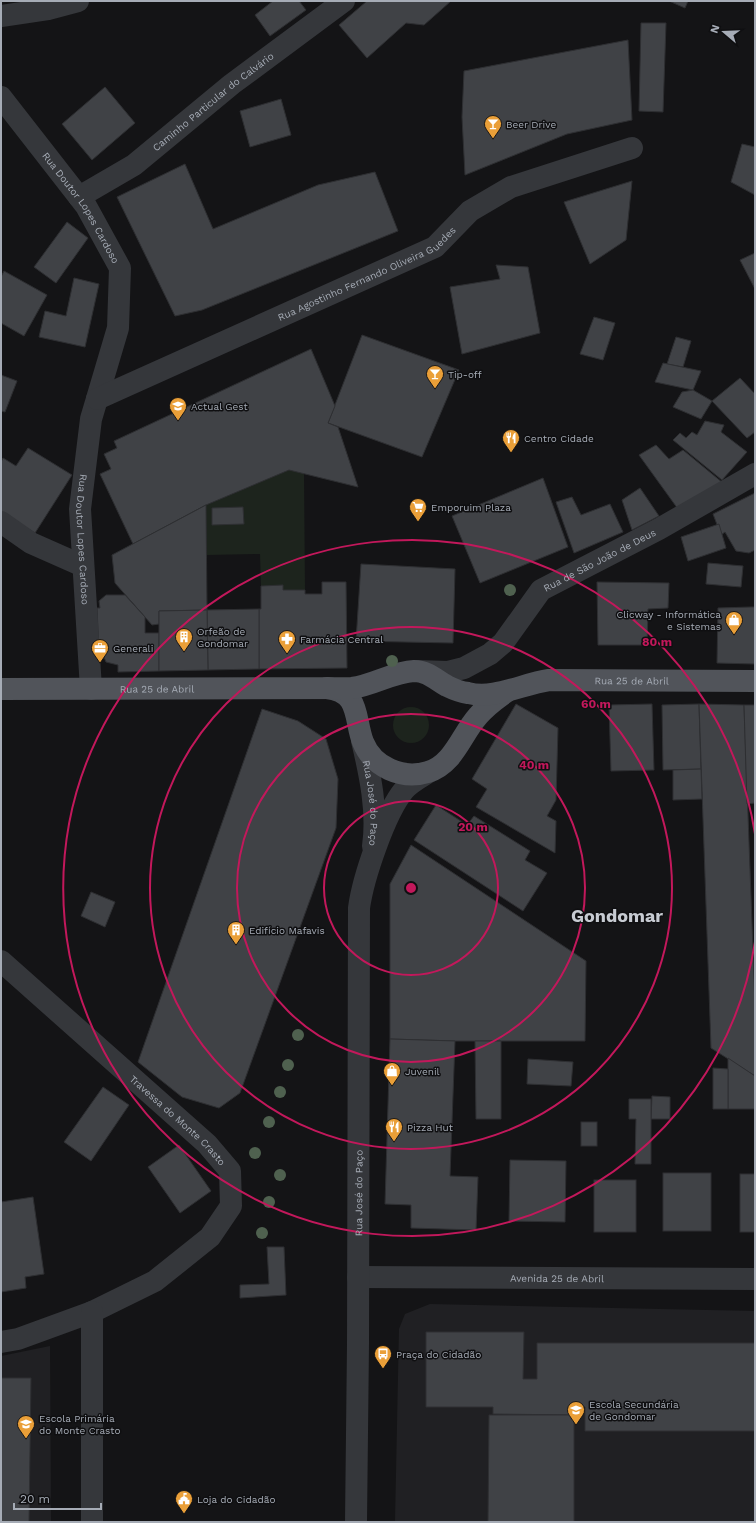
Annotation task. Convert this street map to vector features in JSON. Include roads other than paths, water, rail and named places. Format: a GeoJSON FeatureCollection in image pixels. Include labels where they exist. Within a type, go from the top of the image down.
{"type":"FeatureCollection","features":[{"type":"Feature","properties":{"kind":"main road","name":"Rua 25 de Abril"},"geometry":{"type":"LineString","coordinates":[[1,689],[352,688],[366,686],[398,673],[416,671],[433,676],[448,686],[481,696],[494,694],[532,682],[548,680],[755,682]]}},
{"type":"Feature","properties":{"kind":"main road","name":"Rua 25 de Abril"},"geometry":{"type":"LineString","coordinates":[[361,733],[362,709],[369,693],[382,680]]}},
{"type":"Feature","properties":{"kind":"main road","name":"Rua 25 de Abril"},"geometry":{"type":"LineString","coordinates":[[448,686],[458,700],[463,718],[459,744]]}},
{"type":"Feature","properties":{"kind":"main road","name":"Rua 25 de Abril"},"geometry":{"type":"LineString","coordinates":[[314,688],[329,689],[339,692],[349,698],[357,713],[361,733],[370,755],[387,768],[397,773],[413,775],[429,772],[443,764],[478,716],[487,706],[510,689]]}},
{"type":"Feature","properties":{"kind":"street"},"geometry":{"type":"LineString","coordinates":[[1,16],[48,9],[78,1]]}},
{"type":"Feature","properties":{"kind":"street","name":"Caminho Particular do Calvário"},"geometry":{"type":"LineString","coordinates":[[78,197],[134,165],[232,84],[344,1]]}},
{"type":"Feature","properties":{"kind":"street","name":"Rua Doutor Lopes Cardoso"},"geometry":{"type":"LineString","coordinates":[[1,97],[86,206],[120,268],[118,328],[91,419],[80,509],[91,689]]}},
{"type":"Feature","properties":{"kind":"street","name":"Rua Agostinho Fernando Oliveira Guedes"},"geometry":{"type":"LineString","coordinates":[[97,399],[435,247],[470,211],[511,187],[632,148]]}},
{"type":"Feature","properties":{"kind":"street","name":"Rua de São João de Deus"},"geometry":{"type":"LineString","coordinates":[[416,671],[448,672],[464,668],[490,654],[503,643],[541,590],[659,529],[755,474]]}},
{"type":"Feature","properties":{"kind":"street"},"geometry":{"type":"LineString","coordinates":[[1,522],[31,544],[83,566]]}},
{"type":"Feature","properties":{"kind":"street","name":"Rua José do Paço"},"geometry":{"type":"LineString","coordinates":[[361,733],[367,763],[374,821],[374,844],[370,865]]}},
{"type":"Feature","properties":{"kind":"street","name":"Rua José do Paço"},"geometry":{"type":"LineString","coordinates":[[356,1522],[359,908],[362,887],[397,799],[406,788],[429,772]]}},
{"type":"Feature","properties":{"kind":"street","name":"Travessa do Monte Crasto"},"geometry":{"type":"LineString","coordinates":[[1,961],[207,1144],[230,1171],[231,1206],[210,1237],[155,1281],[92,1312],[18,1339],[1,1342]]}},
{"type":"Feature","properties":{"kind":"street","name":"Avenida 25 de Abril"},"geometry":{"type":"LineString","coordinates":[[358,1277],[755,1279]]}},
{"type":"Feature","properties":{"kind":"street"},"geometry":{"type":"LineString","coordinates":[[92,1312],[92,1522]]}},
{"type":"Feature","properties":{"kind":"place","name":"Beer Drive"},"geometry":{"type":"Point","coordinates":[493,139]}},
{"type":"Feature","properties":{"kind":"place","name":"Tip-off"},"geometry":{"type":"Point","coordinates":[435,389]}},
{"type":"Feature","properties":{"kind":"place","name":"Actual Gest"},"geometry":{"type":"Point","coordinates":[178,421]}},
{"type":"Feature","properties":{"kind":"place","name":"Centro Cidade"},"geometry":{"type":"Point","coordinates":[511,453]}},
{"type":"Feature","properties":{"kind":"place","name":"Emporuim Plaza"},"geometry":{"type":"Point","coordinates":[418,522]}},
{"type":"Feature","properties":{"kind":"place","name":"Clicway - Informática e Sistemas"},"geometry":{"type":"Point","coordinates":[734,635]}},
{"type":"Feature","properties":{"kind":"place","name":"Orfeão de Gondomar"},"geometry":{"type":"Point","coordinates":[184,652]}},
{"type":"Feature","properties":{"kind":"place","name":"Farmácia Central"},"geometry":{"type":"Point","coordinates":[287,654]}},
{"type":"Feature","properties":{"kind":"place","name":"Generali"},"geometry":{"type":"Point","coordinates":[100,663]}},
{"type":"Feature","properties":{"kind":"place","name":"Edifício Mafavis"},"geometry":{"type":"Point","coordinates":[236,945]}},
{"type":"Feature","properties":{"kind":"place","name":"Juvenil"},"geometry":{"type":"Point","coordinates":[392,1086]}},
{"type":"Feature","properties":{"kind":"place","name":"Pizza Hut"},"geometry":{"type":"Point","coordinates":[394,1142]}},
{"type":"Feature","properties":{"kind":"place","name":"Praça do Cidadão"},"geometry":{"type":"Point","coordinates":[383,1369]}},
{"type":"Feature","properties":{"kind":"place","name":"Escola Secundária de Gondomar"},"geometry":{"type":"Point","coordinates":[576,1425]}},
{"type":"Feature","properties":{"kind":"place","name":"Escola Primária do Monte Crasto"},"geometry":{"type":"Point","coordinates":[26,1439]}},
{"type":"Feature","properties":{"kind":"place","name":"Loja do Cidadão"},"geometry":{"type":"Point","coordinates":[184,1514]}},
{"type":"Feature","properties":{"kind":"district","name":"Gondomar"},"geometry":{"type":"Point","coordinates":[617,916]}}]}
